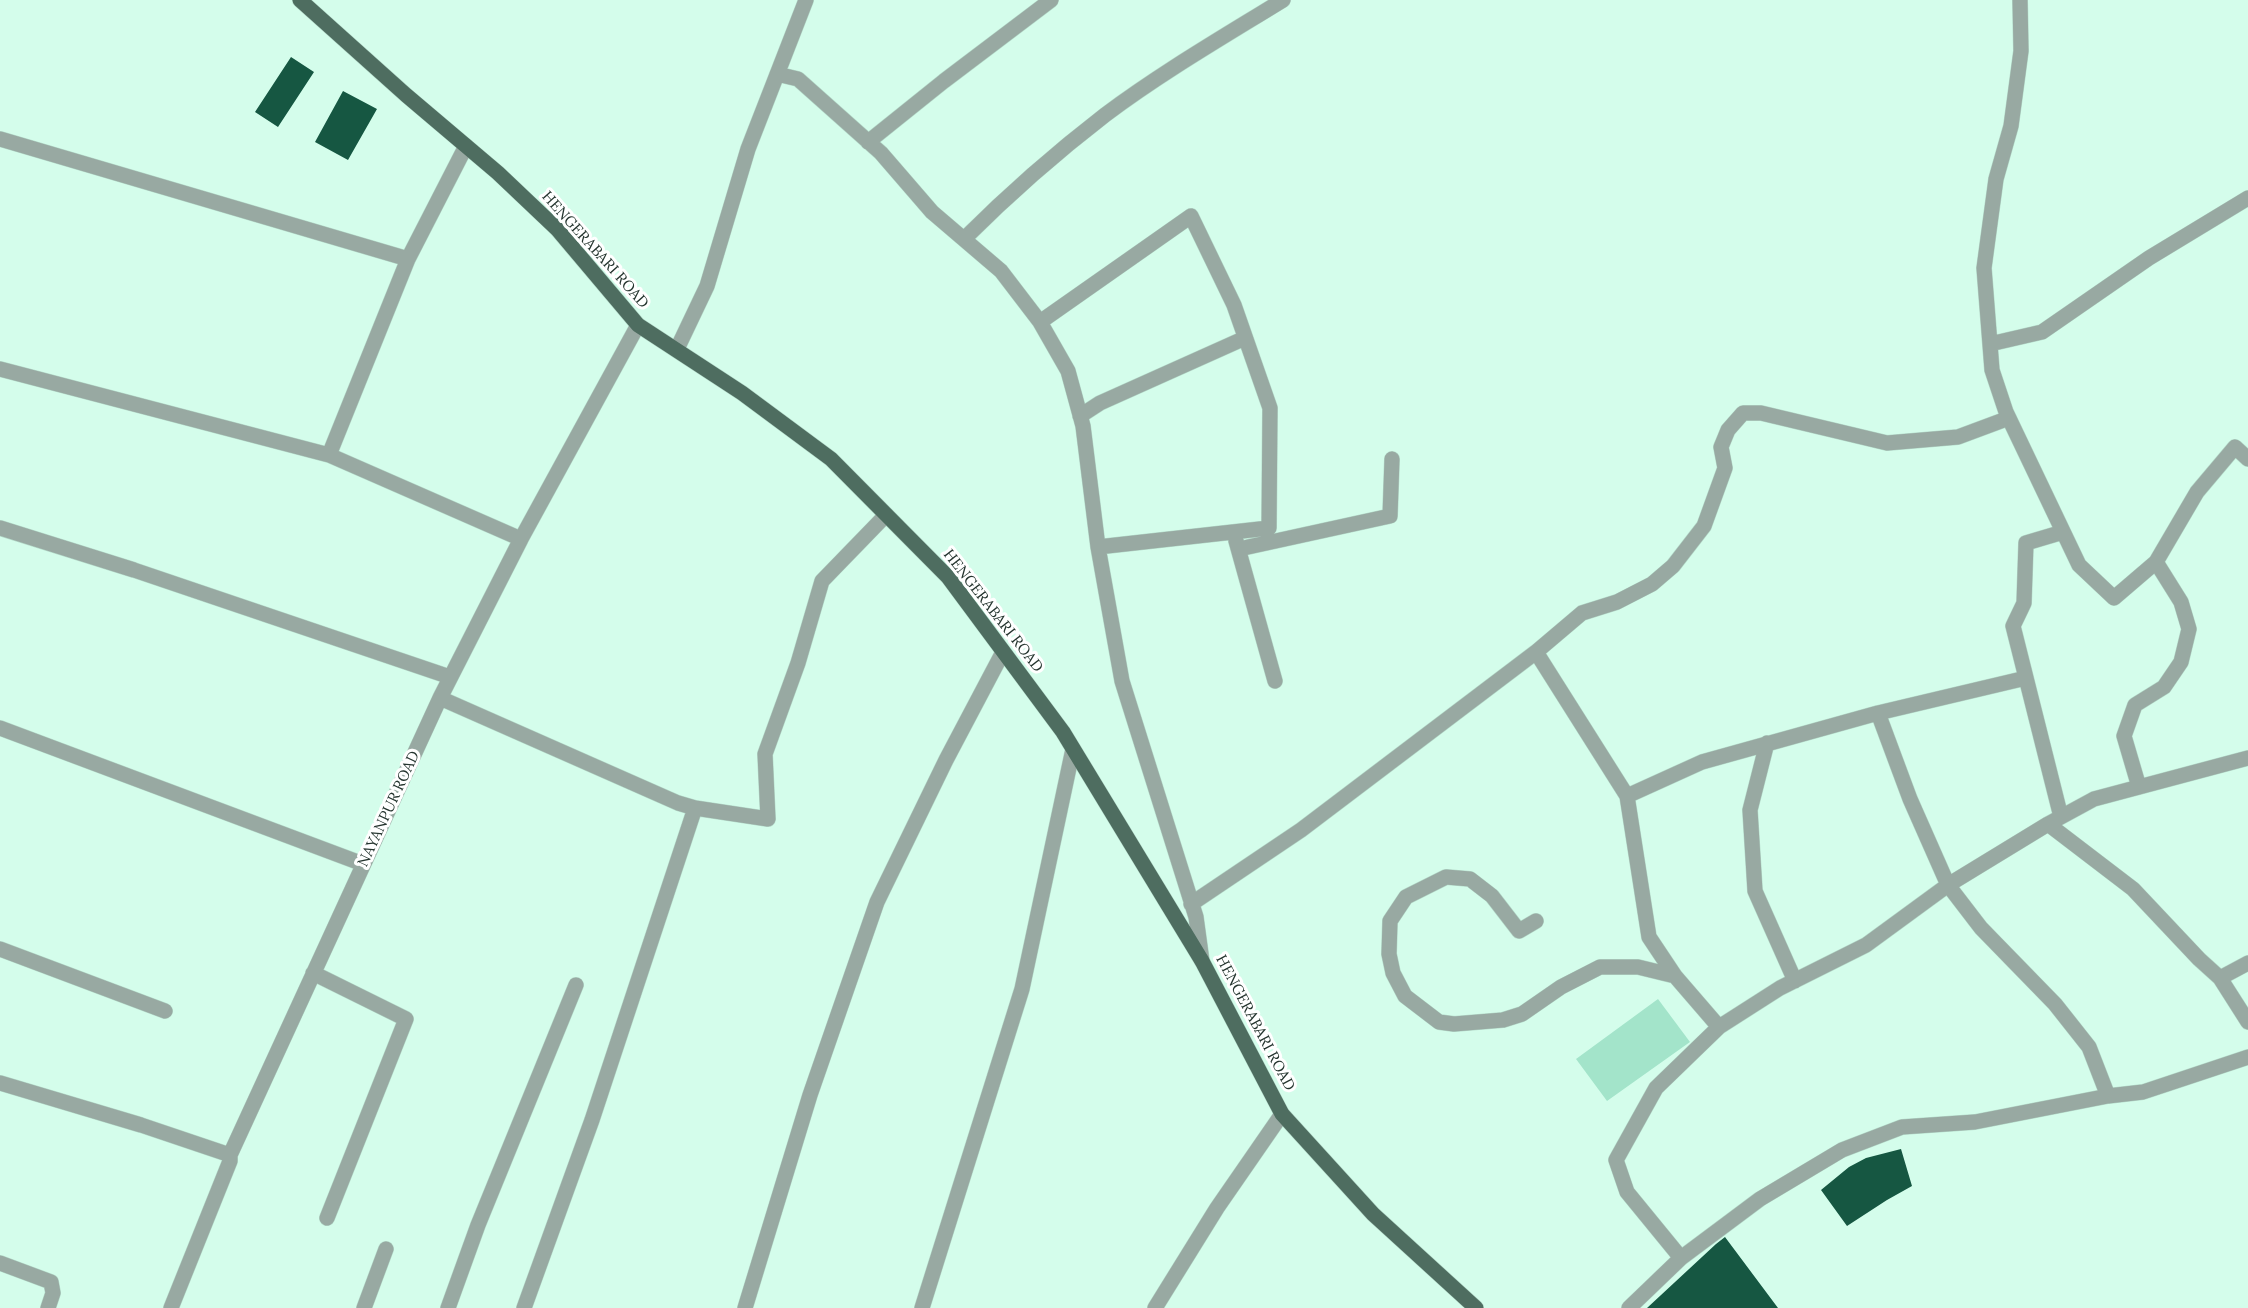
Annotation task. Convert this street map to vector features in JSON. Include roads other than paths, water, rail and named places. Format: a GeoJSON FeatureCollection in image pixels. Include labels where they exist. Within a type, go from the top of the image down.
{"type":"FeatureCollection","features":[{"type":"Feature","properties":{"kind":"main road","name":"HENGERABARI ROAD"},"geometry":{"type":"LineString","coordinates":[[300,0],[498,173],[557,230],[638,324],[742,393],[831,459],[948,577],[1073,749],[1202,961],[1282,1114],[1373,1214],[1476,1308]]}},
{"type":"Feature","properties":{"kind":"street"},"geometry":{"type":"LineString","coordinates":[[678,349],[707,286],[748,149],[806,0]]}},
{"type":"Feature","properties":{"kind":"street"},"geometry":{"type":"LineString","coordinates":[[868,142],[1051,0]]}},
{"type":"Feature","properties":{"kind":"street"},"geometry":{"type":"LineString","coordinates":[[964,239],[996,207],[1105,115],[1282,0]]}},
{"type":"Feature","properties":{"kind":"street"},"geometry":{"type":"LineString","coordinates":[[2020,0],[2021,51],[2013,116],[1996,179],[1984,268],[1992,370],[2009,418],[2079,565],[2114,598],[2156,562],[2197,492],[2235,447],[2248,459]]}},
{"type":"Feature","properties":{"kind":"street"},"geometry":{"type":"LineString","coordinates":[[777,74],[798,79],[881,153],[932,212],[1000,271],[1040,322],[1068,371],[1080,416],[1098,548],[1122,681],[1196,917],[1202,961]]}},
{"type":"Feature","properties":{"kind":"street"},"geometry":{"type":"LineString","coordinates":[[0,139],[408,259]]}},
{"type":"Feature","properties":{"kind":"street"},"geometry":{"type":"LineString","coordinates":[[329,455],[408,259],[466,146]]}},
{"type":"Feature","properties":{"kind":"street"},"geometry":{"type":"LineString","coordinates":[[1990,344],[2042,332],[2149,258],[2248,198]]}},
{"type":"Feature","properties":{"kind":"street"},"geometry":{"type":"LineString","coordinates":[[1040,322],[1191,216],[1234,305],[1270,408],[1269,528],[1098,548]]}},
{"type":"Feature","properties":{"kind":"street","name":"NAYANPUR ROAD"},"geometry":{"type":"LineString","coordinates":[[171,1308],[230,1161],[230,1155],[440,698],[521,539],[638,324]]}},
{"type":"Feature","properties":{"kind":"street"},"geometry":{"type":"LineString","coordinates":[[1080,416],[1100,403],[1245,338]]}},
{"type":"Feature","properties":{"kind":"street"},"geometry":{"type":"LineString","coordinates":[[0,369],[329,455],[521,539]]}},
{"type":"Feature","properties":{"kind":"street"},"geometry":{"type":"LineString","coordinates":[[1191,904],[1301,830],[1536,652],[1582,613],[1617,602],[1652,584],[1673,566],[1704,526],[1725,468],[1721,447],[1728,430],[1743,413],[1761,413],[1887,443],[1958,437],[2009,418]]}},
{"type":"Feature","properties":{"kind":"street"},"geometry":{"type":"LineString","coordinates":[[1239,549],[1390,516],[1392,459]]}},
{"type":"Feature","properties":{"kind":"street"},"geometry":{"type":"LineString","coordinates":[[440,698],[695,808],[768,819],[765,753],[798,663],[822,581],[886,515]]}},
{"type":"Feature","properties":{"kind":"street"},"geometry":{"type":"LineString","coordinates":[[0,528],[135,570],[450,677]]}},
{"type":"Feature","properties":{"kind":"street"},"geometry":{"type":"LineString","coordinates":[[1234,532],[1275,681]]}},
{"type":"Feature","properties":{"kind":"street"},"geometry":{"type":"LineString","coordinates":[[2063,532],[2026,543],[2024,603],[2013,626],[2055,821],[2133,889],[2220,978],[2248,1022]]}},
{"type":"Feature","properties":{"kind":"street"},"geometry":{"type":"LineString","coordinates":[[2139,787],[2124,736],[2135,705],[2164,687],[2181,663],[2188,629],[2181,602],[2156,562]]}},
{"type":"Feature","properties":{"kind":"street"},"geometry":{"type":"LineString","coordinates":[[745,1308],[810,1095],[877,902],[946,760],[1003,652]]}},
{"type":"Feature","properties":{"kind":"street"},"geometry":{"type":"LineString","coordinates":[[1536,652],[1627,796],[1649,937],[1675,976],[1719,1027]]}},
{"type":"Feature","properties":{"kind":"street"},"geometry":{"type":"LineString","coordinates":[[1627,796],[1702,762],[1878,713],[2026,678]]}},
{"type":"Feature","properties":{"kind":"street"},"geometry":{"type":"LineString","coordinates":[[1878,713],[1910,799],[1948,885],[1981,928],[2055,1004],[2089,1047],[2108,1096]]}},
{"type":"Feature","properties":{"kind":"street"},"geometry":{"type":"LineString","coordinates":[[0,728],[363,864]]}},
{"type":"Feature","properties":{"kind":"street"},"geometry":{"type":"LineString","coordinates":[[1767,743],[1750,810],[1755,891],[1795,981]]}},
{"type":"Feature","properties":{"kind":"street"},"geometry":{"type":"LineString","coordinates":[[922,1308],[1022,989],[1073,749]]}},
{"type":"Feature","properties":{"kind":"street"},"geometry":{"type":"LineString","coordinates":[[1681,1258],[1627,1192],[1616,1160],[1656,1088],[1719,1027],[1795,981],[1866,945],[1948,885],[2094,800],[2248,759]]}},
{"type":"Feature","properties":{"kind":"street"},"geometry":{"type":"LineString","coordinates":[[524,1308],[592,1120],[695,808]]}},
{"type":"Feature","properties":{"kind":"street"},"geometry":{"type":"LineString","coordinates":[[1536,921],[1519,931],[1492,896],[1470,879],[1446,877],[1406,897],[1390,921],[1389,954],[1393,973],[1405,996],[1439,1022],[1454,1024],[1503,1020],[1522,1014],[1561,987],[1600,967],[1638,967],[1675,976]]}},
{"type":"Feature","properties":{"kind":"street"},"geometry":{"type":"LineString","coordinates":[[0,949],[165,1011]]}},
{"type":"Feature","properties":{"kind":"street"},"geometry":{"type":"LineString","coordinates":[[2220,978],[2248,963]]}},
{"type":"Feature","properties":{"kind":"street"},"geometry":{"type":"LineString","coordinates":[[313,973],[406,1019],[327,1218]]}},
{"type":"Feature","properties":{"kind":"street"},"geometry":{"type":"LineString","coordinates":[[448,1308],[478,1225],[576,985]]}},
{"type":"Feature","properties":{"kind":"street"},"geometry":{"type":"LineString","coordinates":[[1629,1308],[1681,1258],[1760,1199],[1842,1150],[1902,1126],[1975,1122],[2108,1096],[2143,1092],[2248,1057]]}},
{"type":"Feature","properties":{"kind":"street"},"geometry":{"type":"LineString","coordinates":[[0,1083],[141,1125],[230,1155]]}},
{"type":"Feature","properties":{"kind":"street"},"geometry":{"type":"LineString","coordinates":[[1155,1308],[1217,1208],[1282,1114]]}},
{"type":"Feature","properties":{"kind":"street"},"geometry":{"type":"LineString","coordinates":[[364,1308],[386,1249]]}},
{"type":"Feature","properties":{"kind":"street"},"geometry":{"type":"LineString","coordinates":[[0,1263],[51,1282],[53,1293],[48,1308]]}}]}
